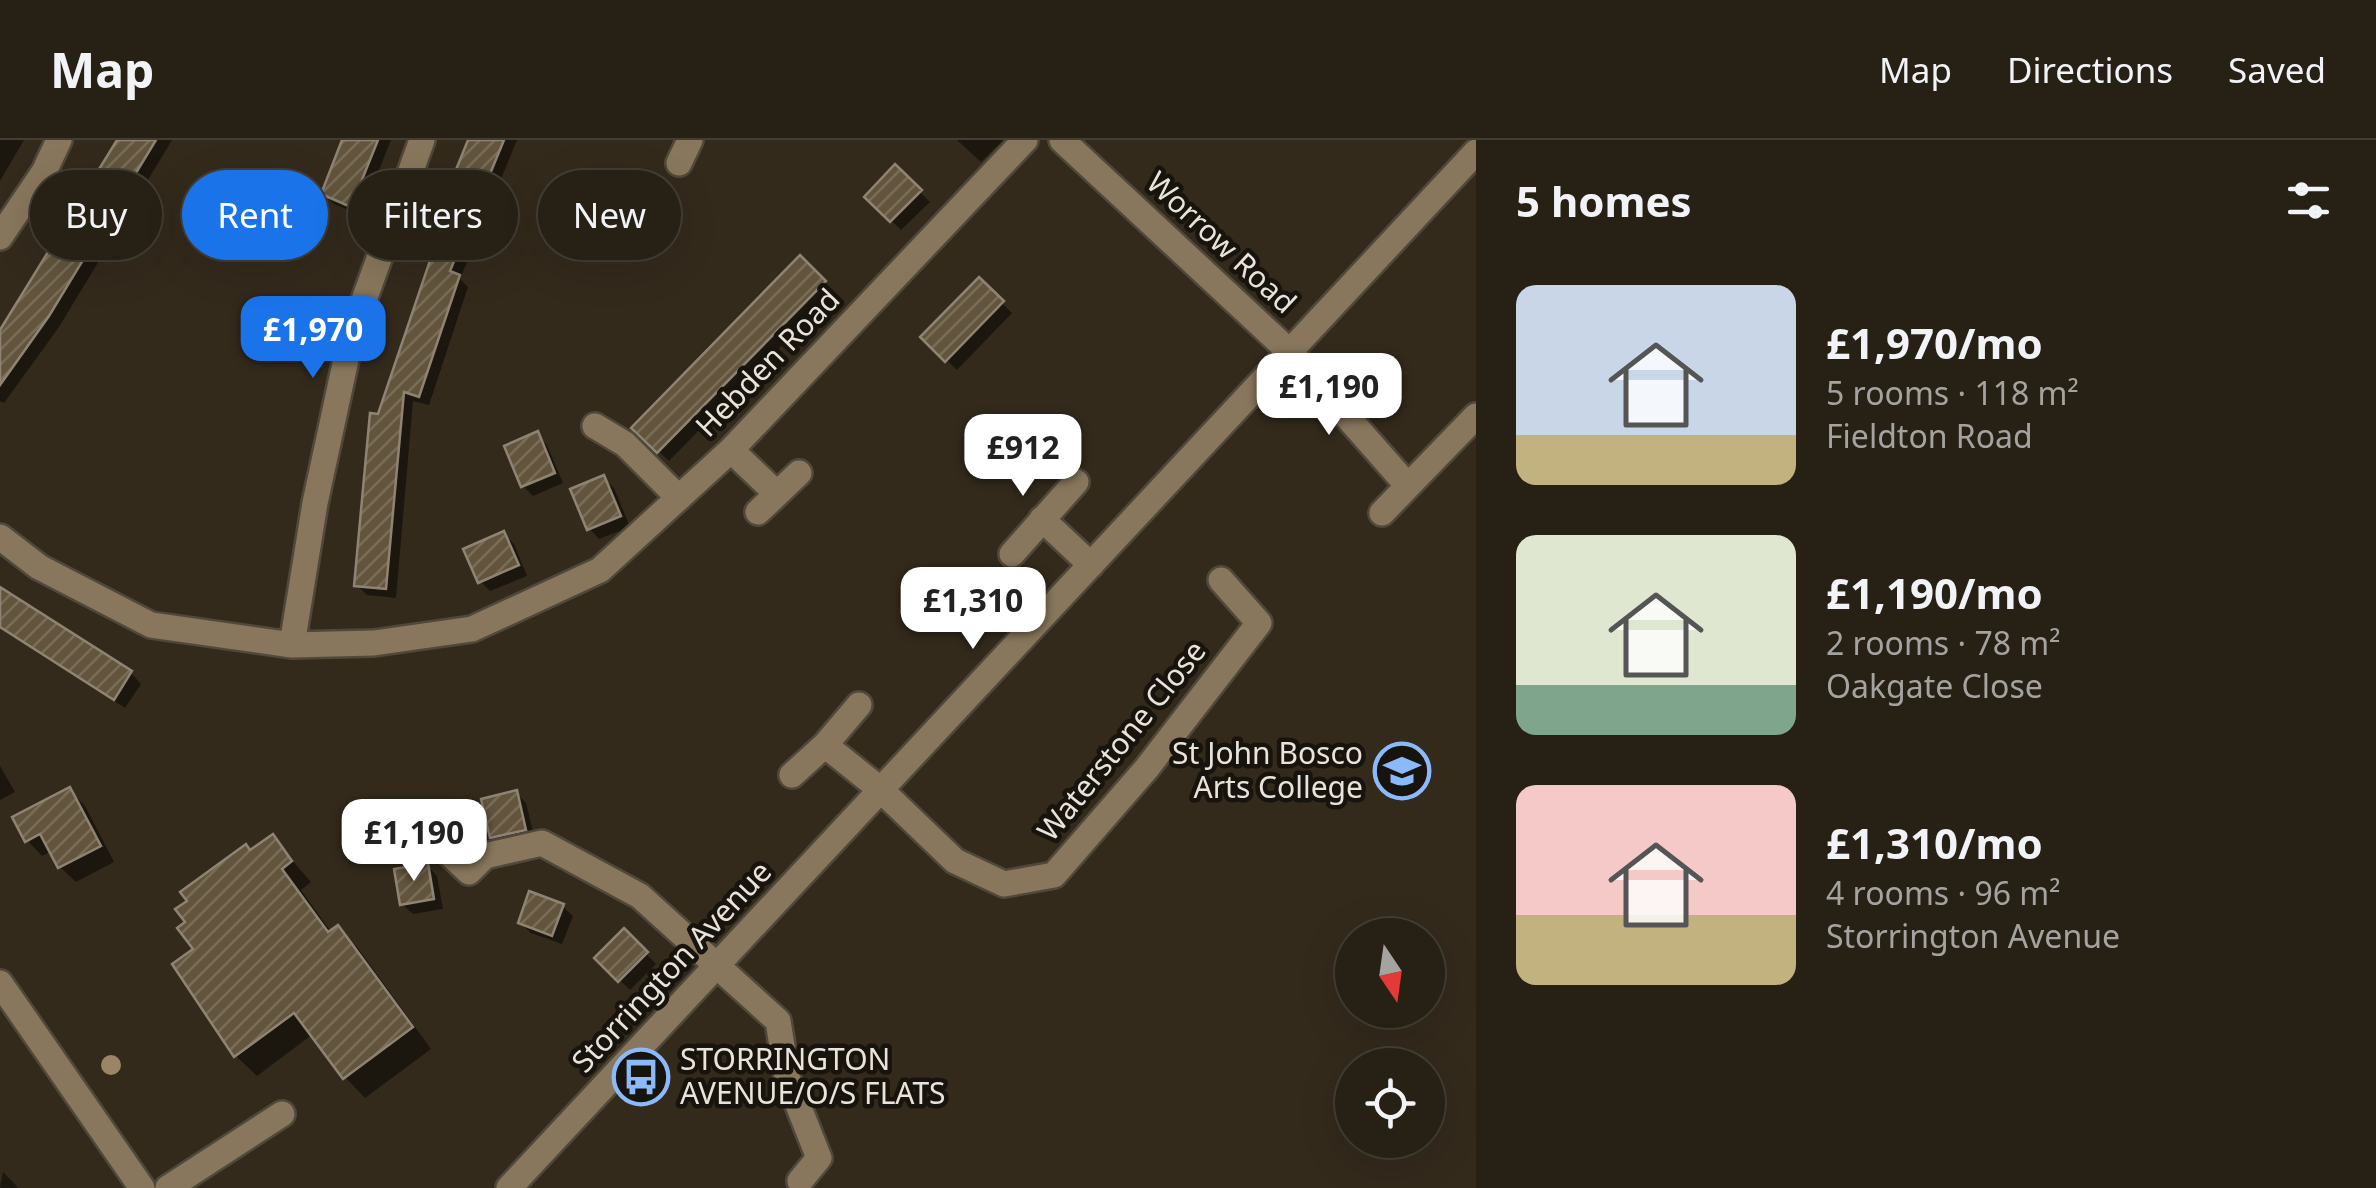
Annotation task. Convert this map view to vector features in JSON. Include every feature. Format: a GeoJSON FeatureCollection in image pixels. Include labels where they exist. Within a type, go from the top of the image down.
{"type":"FeatureCollection","features":[{"type":"Feature","properties":{"kind":"street"},"geometry":{"type":"LineString","coordinates":[[0,237],[44,172],[59,140]]}},
{"type":"Feature","properties":{"kind":"street"},"geometry":{"type":"LineString","coordinates":[[292,645],[315,503],[351,336],[422,140]]}},
{"type":"Feature","properties":{"kind":"street","name":"Hebden Road"},"geometry":{"type":"LineString","coordinates":[[0,537],[39,567],[151,625],[292,645],[374,643],[472,629],[600,570],[731,450],[1025,140]]}},
{"type":"Feature","properties":{"kind":"street","name":"Worrow Road"},"geometry":{"type":"LineString","coordinates":[[1062,140],[1290,353],[1408,486]]}},
{"type":"Feature","properties":{"kind":"street","name":"Storrington Avenue"},"geometry":{"type":"LineString","coordinates":[[515,1186],[1476,152]]}},
{"type":"Feature","properties":{"kind":"street"},"geometry":{"type":"LineString","coordinates":[[1382,513],[1476,416]]}},
{"type":"Feature","properties":{"kind":"street"},"geometry":{"type":"LineString","coordinates":[[594,426],[625,444],[679,498]]}},
{"type":"Feature","properties":{"kind":"street"},"geometry":{"type":"LineString","coordinates":[[731,450],[767,503],[800,473]]}},
{"type":"Feature","properties":{"kind":"street"},"geometry":{"type":"LineString","coordinates":[[1012,554],[1076,482]]}},
{"type":"Feature","properties":{"kind":"street"},"geometry":{"type":"LineString","coordinates":[[1042,519],[1091,565]]}},
{"type":"Feature","properties":{"kind":"street","name":"Waterstone Close"},"geometry":{"type":"LineString","coordinates":[[881,790],[955,862],[1004,884],[1054,875],[1147,768],[1259,623],[1221,580]]}},
{"type":"Feature","properties":{"kind":"street"},"geometry":{"type":"LineString","coordinates":[[792,775],[859,705]]}},
{"type":"Feature","properties":{"kind":"street"},"geometry":{"type":"LineString","coordinates":[[825,744],[881,790]]}},
{"type":"Feature","properties":{"kind":"street"},"geometry":{"type":"LineString","coordinates":[[435,840],[469,872],[486,856],[542,843],[640,896],[778,1021],[787,1078],[819,1158],[800,1182]]}},
{"type":"Feature","properties":{"kind":"street"},"geometry":{"type":"LineString","coordinates":[[0,983],[142,1188]]}},
{"type":"Feature","properties":{"kind":"street"},"geometry":{"type":"LineString","coordinates":[[168,1188],[282,1114]]}},
{"type":"Feature","properties":{"kind":"building"},"geometry":{"type":"Polygon","coordinates":[[[117,140],[156,140],[138,170],[99,170],[117,140]]]}},
{"type":"Feature","properties":{"kind":"building"},"geometry":{"type":"Polygon","coordinates":[[[342,140],[378,140],[366,170],[348,170],[348,206],[328,197],[328,176],[342,140]]]}},
{"type":"Feature","properties":{"kind":"building"},"geometry":{"type":"Polygon","coordinates":[[[468,140],[504,140],[492,170],[456,170],[468,140]]]}},
{"type":"Feature","properties":{"kind":"building"},"geometry":{"type":"Polygon","coordinates":[[[895,164],[922,190],[890,222],[864,197],[895,164]]]}},
{"type":"Feature","properties":{"kind":"building"},"geometry":{"type":"Polygon","coordinates":[[[800,255],[826,281],[657,453],[631,428],[800,255]]]}},
{"type":"Feature","properties":{"kind":"building"},"geometry":{"type":"Polygon","coordinates":[[[43,260],[83,260],[0,385],[0,330],[43,260]]]}},
{"type":"Feature","properties":{"kind":"building"},"geometry":{"type":"Polygon","coordinates":[[[430,260],[455,260],[450,271],[460,275],[419,397],[404,392],[386,589],[354,586],[370,413],[378,414],[430,260]]]}},
{"type":"Feature","properties":{"kind":"building"},"geometry":{"type":"Polygon","coordinates":[[[979,277],[1004,301],[945,362],[920,337],[979,277]]]}},
{"type":"Feature","properties":{"kind":"building"},"geometry":{"type":"Polygon","coordinates":[[[538,431],[555,473],[521,487],[504,446],[538,431]]]}},
{"type":"Feature","properties":{"kind":"building"},"geometry":{"type":"Polygon","coordinates":[[[604,475],[621,516],[587,530],[570,489],[604,475]]]}},
{"type":"Feature","properties":{"kind":"building"},"geometry":{"type":"Polygon","coordinates":[[[504,531],[519,565],[478,583],[463,549],[504,531]]]}},
{"type":"Feature","properties":{"kind":"building"},"geometry":{"type":"Polygon","coordinates":[[[0,587],[132,671],[114,700],[0,627],[0,587]]]}},
{"type":"Feature","properties":{"kind":"building"},"geometry":{"type":"Polygon","coordinates":[[[70,787],[101,846],[58,868],[40,834],[25,842],[12,817],[70,787]]]}},
{"type":"Feature","properties":{"kind":"building"},"geometry":{"type":"Polygon","coordinates":[[[517,790],[526,830],[490,838],[481,799],[517,790]]]}},
{"type":"Feature","properties":{"kind":"building"},"geometry":{"type":"Polygon","coordinates":[[[395,803],[401,847],[365,852],[358,809],[395,803]]]}},
{"type":"Feature","properties":{"kind":"building"},"geometry":{"type":"Polygon","coordinates":[[[273,834],[292,861],[282,869],[328,932],[338,925],[413,1027],[343,1079],[294,1013],[234,1057],[172,964],[193,949],[177,928],[185,922],[175,909],[187,901],[180,892],[246,844],[250,850],[273,834]]]}},
{"type":"Feature","properties":{"kind":"building"},"geometry":{"type":"Polygon","coordinates":[[[428,863],[434,899],[400,905],[394,869],[428,863]]]}},
{"type":"Feature","properties":{"kind":"building"},"geometry":{"type":"Polygon","coordinates":[[[529,891],[564,904],[552,936],[518,923],[529,891]]]}},
{"type":"Feature","properties":{"kind":"building"},"geometry":{"type":"Polygon","coordinates":[[[624,928],[648,952],[618,982],[594,958],[624,928]]]}},
{"type":"Feature","properties":{"kind":"place","name":"St John Bosco Arts College"},"geometry":{"type":"Point","coordinates":[1402,771]}},
{"type":"Feature","properties":{"kind":"place","name":"STORRINGTON AVENUE/O/S FLATS"},"geometry":{"type":"Point","coordinates":[641,1077]}}]}
